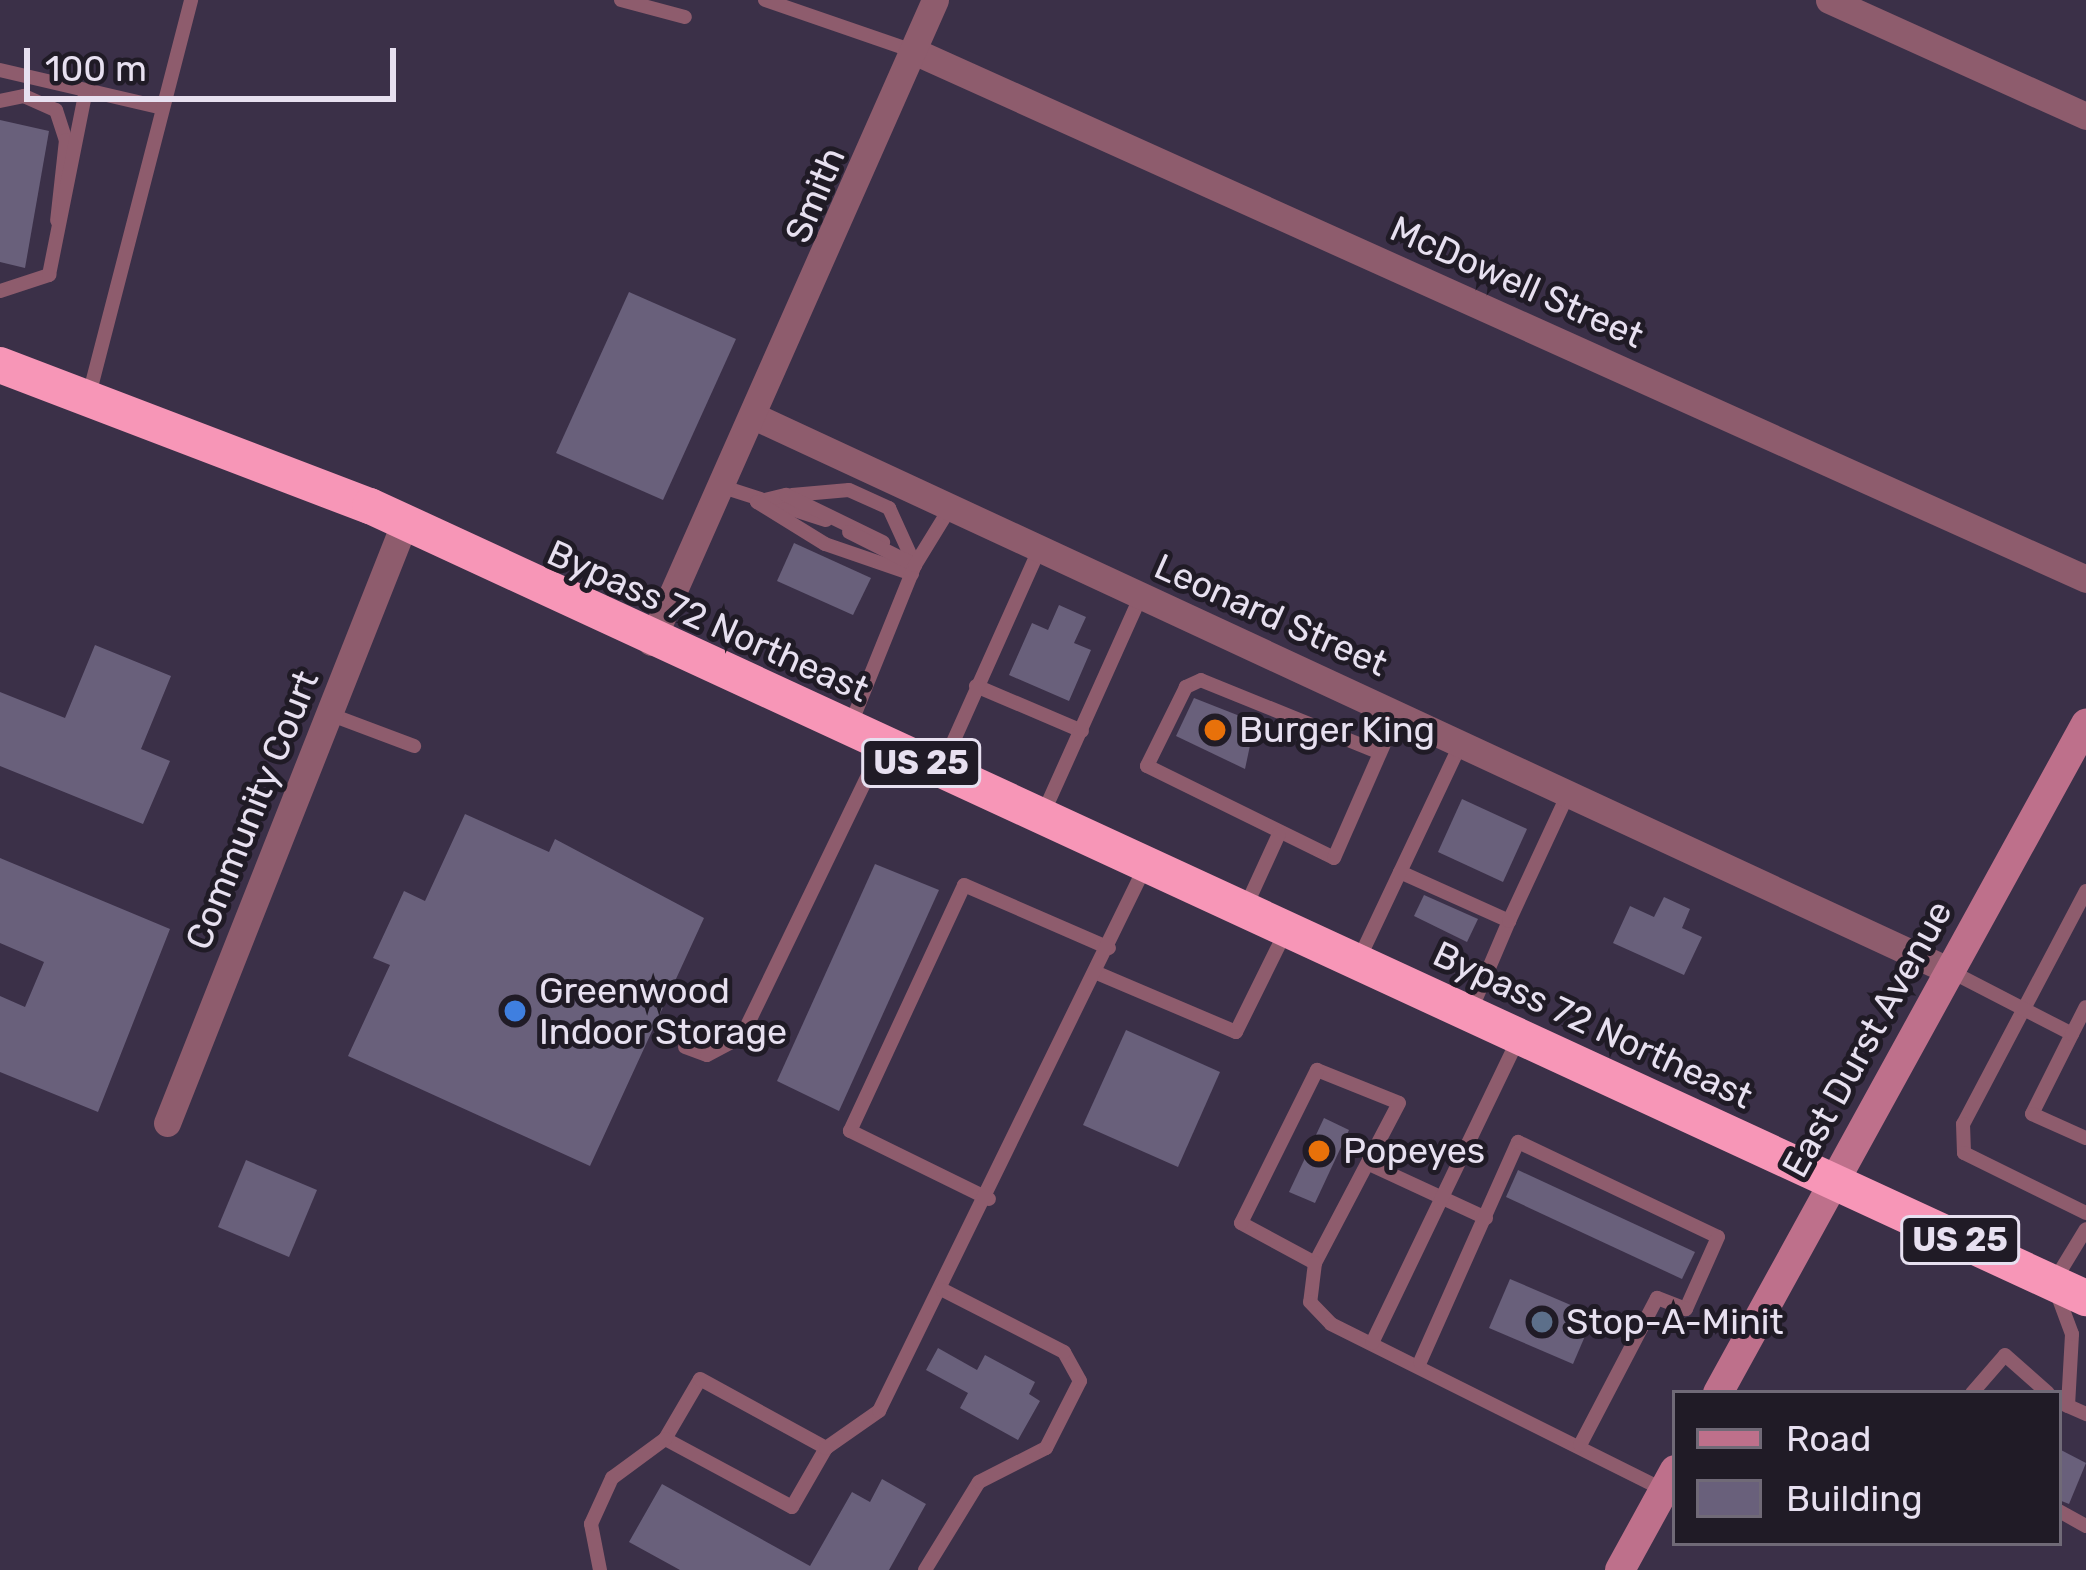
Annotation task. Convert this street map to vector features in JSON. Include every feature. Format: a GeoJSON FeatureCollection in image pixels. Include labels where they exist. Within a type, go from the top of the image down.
{"type":"FeatureCollection","features":[{"type":"Feature","properties":{"kind":"highway","name":"Bypass 72 Northeast"},"geometry":{"type":"LineString","coordinates":[[0,364],[89,395],[404,524],[651,642],[1041,816],[1834,1182]]}},
{"type":"Feature","properties":{"kind":"highway","name":"US 25"},"geometry":{"type":"LineString","coordinates":[[1834,1182],[2070,1291]]}},
{"type":"Feature","properties":{"kind":"street","name":"Smith"},"geometry":{"type":"LineString","coordinates":[[651,642],[758,418],[918,53],[935,0]]}},
{"type":"Feature","properties":{"kind":"street"},"geometry":{"type":"LineString","coordinates":[[1829,0],[1862,7],[2086,116]]}},
{"type":"Feature","properties":{"kind":"street","name":"McDowell Street"},"geometry":{"type":"LineString","coordinates":[[918,53],[2086,579]]}},
{"type":"Feature","properties":{"kind":"street","name":"Leonard Street"},"geometry":{"type":"LineString","coordinates":[[758,418],[1950,971]]}},
{"type":"Feature","properties":{"kind":"street","name":"Community Court"},"geometry":{"type":"LineString","coordinates":[[167,1123],[404,524]]}},
{"type":"Feature","properties":{"kind":"street","name":"East Durst Avenue"},"geometry":{"type":"LineString","coordinates":[[1720,1390],[2086,724]]}},
{"type":"Feature","properties":{"kind":"street"},"geometry":{"type":"LineString","coordinates":[[1620,1570],[1670,1480]]}},
{"type":"Feature","properties":{"kind":"lane"},"geometry":{"type":"LineString","coordinates":[[89,395],[191,0]]}},
{"type":"Feature","properties":{"kind":"lane"},"geometry":{"type":"LineString","coordinates":[[621,0],[685,16]]}},
{"type":"Feature","properties":{"kind":"lane"},"geometry":{"type":"LineString","coordinates":[[765,0],[918,53]]}},
{"type":"Feature","properties":{"kind":"lane"},"geometry":{"type":"LineString","coordinates":[[0,70],[163,108]]}},
{"type":"Feature","properties":{"kind":"lane"},"geometry":{"type":"LineString","coordinates":[[0,291],[49,275],[86,90]]}},
{"type":"Feature","properties":{"kind":"lane"},"geometry":{"type":"LineString","coordinates":[[0,101],[24,96],[56,110],[66,140],[58,227]]}},
{"type":"Feature","properties":{"kind":"lane"},"geometry":{"type":"LineString","coordinates":[[723,487],[825,544],[913,569]]}},
{"type":"Feature","properties":{"kind":"lane"},"geometry":{"type":"LineString","coordinates":[[757,502],[849,490],[889,508],[913,569]]}},
{"type":"Feature","properties":{"kind":"lane"},"geometry":{"type":"LineString","coordinates":[[786,495],[855,520],[913,569]]}},
{"type":"Feature","properties":{"kind":"lane"},"geometry":{"type":"LineString","coordinates":[[757,502],[826,520]]}},
{"type":"Feature","properties":{"kind":"lane"},"geometry":{"type":"LineString","coordinates":[[848,731],[913,569],[950,508]]}},
{"type":"Feature","properties":{"kind":"lane"},"geometry":{"type":"LineString","coordinates":[[849,532],[913,569]]}},
{"type":"Feature","properties":{"kind":"lane"},"geometry":{"type":"LineString","coordinates":[[940,772],[1039,550]]}},
{"type":"Feature","properties":{"kind":"lane"},"geometry":{"type":"LineString","coordinates":[[1041,816],[1142,596]]}},
{"type":"Feature","properties":{"kind":"lane"},"geometry":{"type":"LineString","coordinates":[[1378,752],[1201,680],[1186,687],[1147,766],[1334,858],[1398,712]]}},
{"type":"Feature","properties":{"kind":"lane"},"geometry":{"type":"LineString","coordinates":[[976,686],[1082,730]]}},
{"type":"Feature","properties":{"kind":"lane"},"geometry":{"type":"LineString","coordinates":[[329,714],[414,746]]}},
{"type":"Feature","properties":{"kind":"lane"},"geometry":{"type":"LineString","coordinates":[[1357,964],[1461,743]]}},
{"type":"Feature","properties":{"kind":"lane"},"geometry":{"type":"LineString","coordinates":[[685,1047],[707,1055],[742,1036],[882,747]]}},
{"type":"Feature","properties":{"kind":"lane"},"geometry":{"type":"LineString","coordinates":[[1469,1014],[1569,792]]}},
{"type":"Feature","properties":{"kind":"lane"},"geometry":{"type":"LineString","coordinates":[[1244,912],[1279,834]]}},
{"type":"Feature","properties":{"kind":"lane"},"geometry":{"type":"LineString","coordinates":[[665,1439],[792,1507],[826,1448],[879,1411],[989,1199],[1145,867]]}},
{"type":"Feature","properties":{"kind":"lane"},"geometry":{"type":"LineString","coordinates":[[1400,872],[1509,921]]}},
{"type":"Feature","properties":{"kind":"lane"},"geometry":{"type":"LineString","coordinates":[[989,1199],[850,1131],[964,885],[1109,949]]}},
{"type":"Feature","properties":{"kind":"lane"},"geometry":{"type":"LineString","coordinates":[[2086,891],[1963,1124],[1964,1153],[2007,1165],[2032,1178],[2049,1196],[2086,1213]]}},
{"type":"Feature","properties":{"kind":"lane"},"geometry":{"type":"LineString","coordinates":[[1097,973],[1236,1032],[1286,931]]}},
{"type":"Feature","properties":{"kind":"lane"},"geometry":{"type":"LineString","coordinates":[[1950,971],[2072,1034]]}},
{"type":"Feature","properties":{"kind":"lane"},"geometry":{"type":"LineString","coordinates":[[2078,1140],[2029,1120],[2086,1006]]}},
{"type":"Feature","properties":{"kind":"lane"},"geometry":{"type":"LineString","coordinates":[[1372,1343],[1519,1037]]}},
{"type":"Feature","properties":{"kind":"lane"},"geometry":{"type":"LineString","coordinates":[[1315,1262],[1241,1222],[1317,1070],[1399,1102],[1315,1262],[1310,1302],[1372,1343],[1420,1362],[1580,1445],[1670,1480]]}},
{"type":"Feature","properties":{"kind":"lane"},"geometry":{"type":"LineString","coordinates":[[1420,1362],[1518,1142],[1718,1237],[1686,1310],[1657,1298],[1580,1445]]}},
{"type":"Feature","properties":{"kind":"lane"},"geometry":{"type":"LineString","coordinates":[[1370,1164],[1486,1218]]}},
{"type":"Feature","properties":{"kind":"lane"},"geometry":{"type":"LineString","coordinates":[[2049,1196],[2057,1178]]}},
{"type":"Feature","properties":{"kind":"lane"},"geometry":{"type":"LineString","coordinates":[[2064,1404],[2072,1334],[2070,1291],[2086,1229]]}},
{"type":"Feature","properties":{"kind":"lane"},"geometry":{"type":"LineString","coordinates":[[926,1570],[979,1481],[1046,1448],[1080,1381],[1064,1352],[943,1290]]}},
{"type":"Feature","properties":{"kind":"lane"},"geometry":{"type":"LineString","coordinates":[[1975,1390],[2006,1354],[2045,1390]]}},
{"type":"Feature","properties":{"kind":"lane"},"geometry":{"type":"LineString","coordinates":[[2064,1404],[2086,1373]]}},
{"type":"Feature","properties":{"kind":"lane"},"geometry":{"type":"LineString","coordinates":[[600,1570],[591,1524],[612,1478],[665,1439],[700,1379],[826,1448]]}},
{"type":"Feature","properties":{"kind":"lane"},"geometry":{"type":"LineString","coordinates":[[2064,1404],[2086,1414]]}},
{"type":"Feature","properties":{"kind":"building"},"geometry":{"type":"Polygon","coordinates":[[[0,120],[49,131],[25,268],[0,262],[0,120]]]}},
{"type":"Feature","properties":{"kind":"building"},"geometry":{"type":"Polygon","coordinates":[[[629,292],[736,339],[663,500],[556,453],[629,292]]]}},
{"type":"Feature","properties":{"kind":"building"},"geometry":{"type":"Polygon","coordinates":[[[794,543],[871,578],[853,615],[777,581],[794,543]]]}},
{"type":"Feature","properties":{"kind":"building"},"geometry":{"type":"Polygon","coordinates":[[[1059,605],[1086,617],[1074,643],[1091,650],[1069,701],[1009,675],[1032,623],[1048,630],[1059,605]]]}},
{"type":"Feature","properties":{"kind":"building"},"geometry":{"type":"Polygon","coordinates":[[[95,645],[171,676],[141,749],[170,761],[143,824],[0,766],[0,692],[65,718],[95,645]]]}},
{"type":"Feature","properties":{"kind":"building","name":"Burger King"},"geometry":{"type":"Polygon","coordinates":[[[1194,698],[1255,722],[1245,769],[1176,736],[1194,698]]]}},
{"type":"Feature","properties":{"kind":"building"},"geometry":{"type":"Polygon","coordinates":[[[1462,799],[1527,829],[1503,882],[1438,852],[1462,799]]]}},
{"type":"Feature","properties":{"kind":"building","name":"Greenwood Indoor Storage"},"geometry":{"type":"Polygon","coordinates":[[[465,814],[549,852],[555,839],[704,918],[590,1166],[348,1056],[390,965],[373,958],[404,891],[425,901],[465,814]]]}},
{"type":"Feature","properties":{"kind":"building"},"geometry":{"type":"Polygon","coordinates":[[[0,858],[170,929],[98,1112],[0,1072],[0,996],[25,1007],[44,962],[0,943],[0,858]]]}},
{"type":"Feature","properties":{"kind":"building"},"geometry":{"type":"Polygon","coordinates":[[[875,864],[939,890],[839,1111],[777,1081],[875,864]]]}},
{"type":"Feature","properties":{"kind":"building"},"geometry":{"type":"Polygon","coordinates":[[[1424,895],[1478,919],[1467,942],[1414,916],[1424,895]]]}},
{"type":"Feature","properties":{"kind":"building"},"geometry":{"type":"Polygon","coordinates":[[[1664,897],[1690,909],[1682,928],[1702,937],[1684,975],[1613,943],[1630,906],[1654,917],[1664,897]]]}},
{"type":"Feature","properties":{"kind":"building"},"geometry":{"type":"Polygon","coordinates":[[[1126,1030],[1220,1072],[1178,1167],[1083,1125],[1126,1030]]]}},
{"type":"Feature","properties":{"kind":"building","name":"Popeyes"},"geometry":{"type":"Polygon","coordinates":[[[1324,1118],[1349,1130],[1315,1203],[1289,1192],[1324,1118]]]}},
{"type":"Feature","properties":{"kind":"building"},"geometry":{"type":"Polygon","coordinates":[[[246,1160],[317,1190],[289,1257],[218,1227],[246,1160]]]}},
{"type":"Feature","properties":{"kind":"building"},"geometry":{"type":"Polygon","coordinates":[[[1518,1170],[1695,1252],[1682,1279],[1506,1197],[1518,1170]]]}},
{"type":"Feature","properties":{"kind":"building","name":"Stop-A-Minit"},"geometry":{"type":"Polygon","coordinates":[[[1510,1279],[1594,1315],[1573,1364],[1489,1328],[1510,1279]]]}},
{"type":"Feature","properties":{"kind":"building"},"geometry":{"type":"Polygon","coordinates":[[[938,1348],[977,1370],[985,1355],[1035,1382],[1029,1394],[1040,1401],[1018,1440],[960,1408],[968,1393],[926,1370],[938,1348]]]}},
{"type":"Feature","properties":{"kind":"building"},"geometry":{"type":"Polygon","coordinates":[[[2062,1451],[2086,1463],[2069,1504],[2062,1501],[2062,1451]]]}},
{"type":"Feature","properties":{"kind":"building"},"geometry":{"type":"Polygon","coordinates":[[[882,1479],[926,1504],[889,1570],[680,1570],[629,1542],[662,1484],[810,1566],[852,1492],[870,1502],[882,1479]]]}},
{"type":"Feature","properties":{"kind":"place","name":"Burger King"},"geometry":{"type":"Point","coordinates":[1215,730]}},
{"type":"Feature","properties":{"kind":"place","name":"Greenwood Indoor Storage"},"geometry":{"type":"Point","coordinates":[515,1011]}},
{"type":"Feature","properties":{"kind":"place","name":"Popeyes"},"geometry":{"type":"Point","coordinates":[1319,1151]}},
{"type":"Feature","properties":{"kind":"place","name":"Stop-A-Minit"},"geometry":{"type":"Point","coordinates":[1542,1322]}}]}
